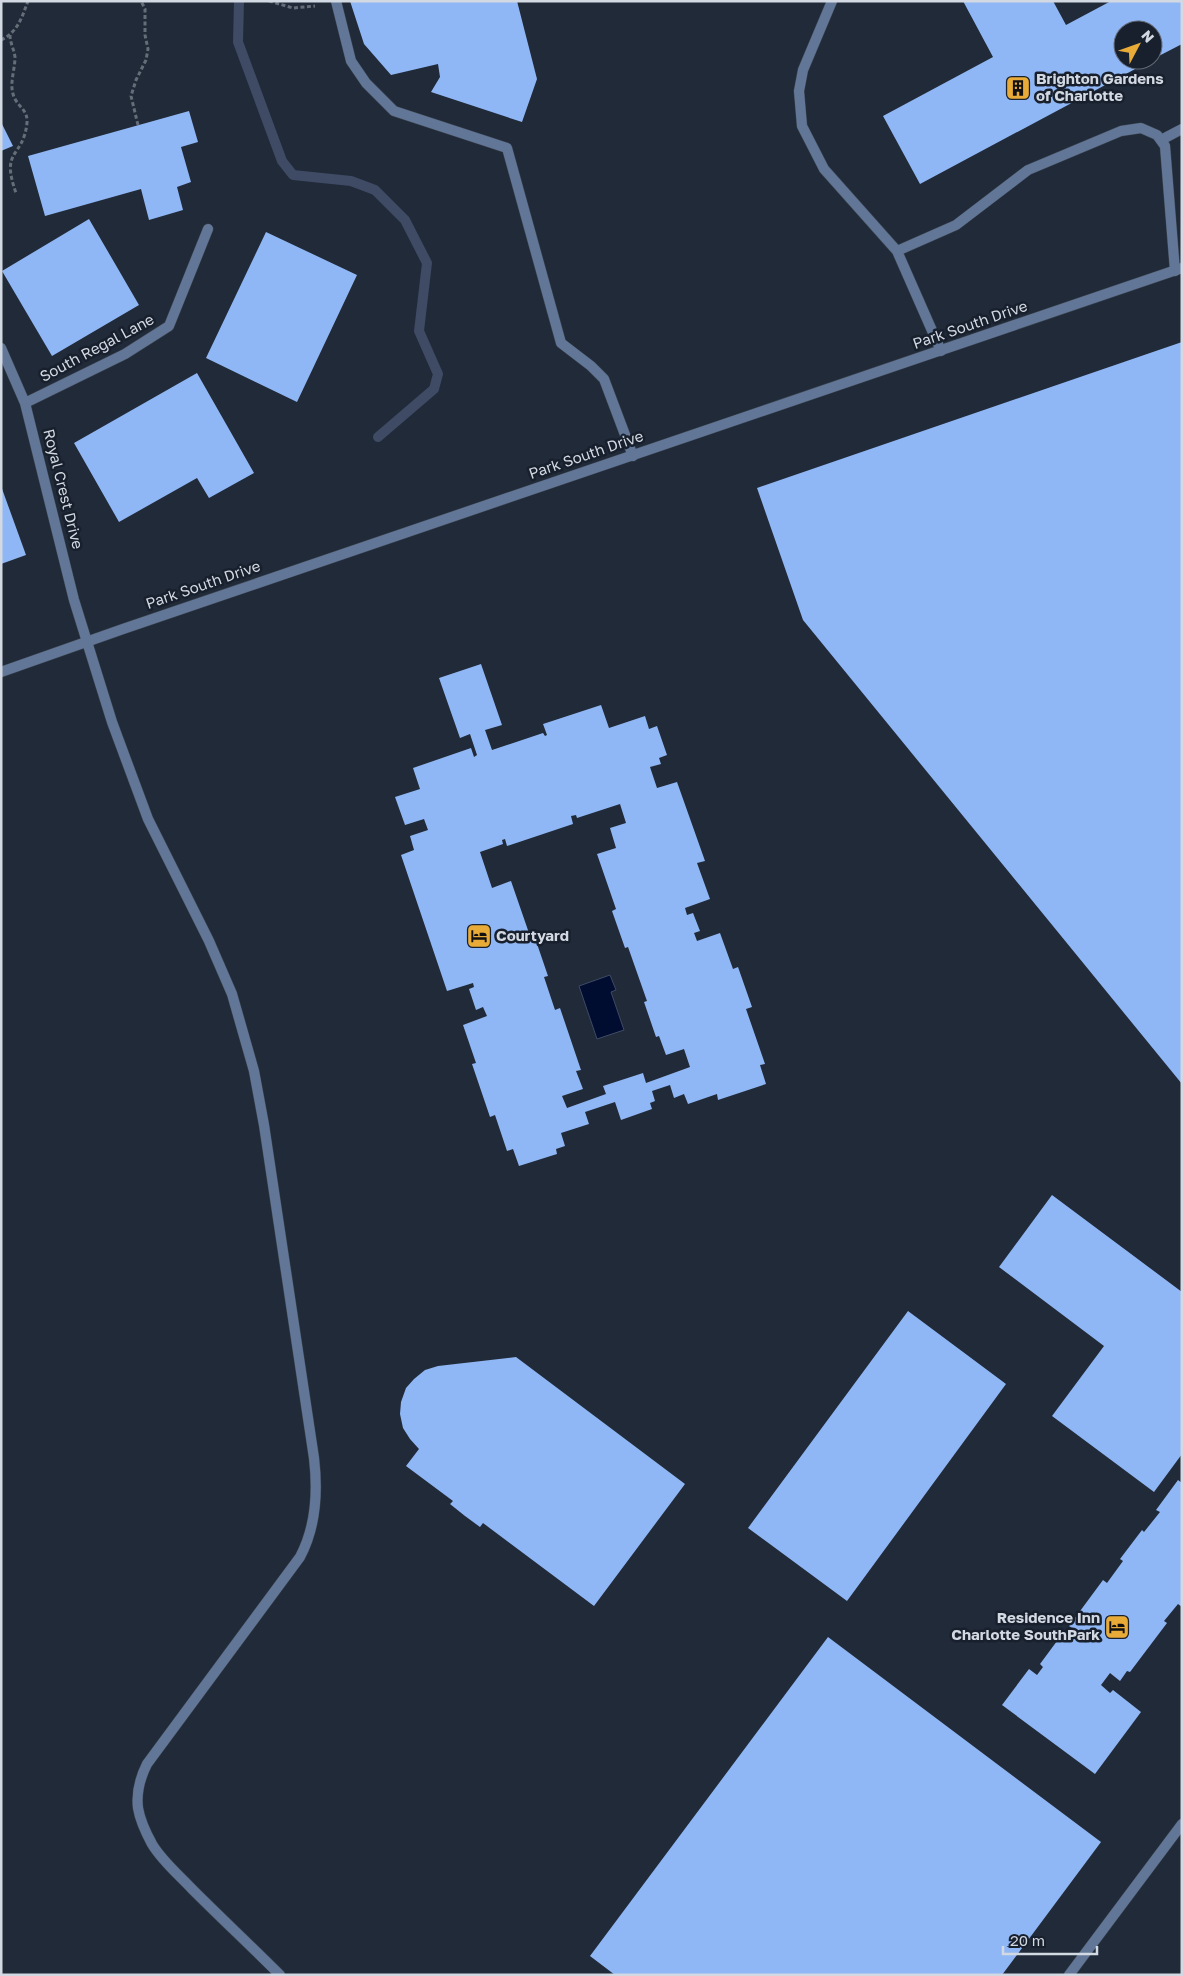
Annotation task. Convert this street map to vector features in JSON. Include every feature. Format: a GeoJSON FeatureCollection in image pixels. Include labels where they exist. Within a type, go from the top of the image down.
{"type":"FeatureCollection","features":[{"type":"Feature","properties":{"kind":"street"},"geometry":{"type":"LineString","coordinates":[[832,1],[803,70],[799,92],[802,126],[824,169],[897,251],[941,351]]}},
{"type":"Feature","properties":{"kind":"street"},"geometry":{"type":"LineString","coordinates":[[336,2],[351,61],[366,83],[394,111],[507,148],[561,343],[591,366],[604,379],[633,456]]}},
{"type":"Feature","properties":{"kind":"street"},"geometry":{"type":"LineString","coordinates":[[897,251],[956,226],[1028,170],[1122,131],[1141,128],[1157,136],[1164,146],[1179,270]]}},
{"type":"Feature","properties":{"kind":"street"},"geometry":{"type":"LineString","coordinates":[[1161,140],[1182,128]]}},
{"type":"Feature","properties":{"kind":"street","name":"South Regal Lane"},"geometry":{"type":"LineString","coordinates":[[25,403],[125,354],[169,326],[208,228]]}},
{"type":"Feature","properties":{"kind":"street","name":"Park South Drive"},"geometry":{"type":"LineString","coordinates":[[1,672],[86,641],[1179,270]]}},
{"type":"Feature","properties":{"kind":"street","name":"Royal Crest Drive"},"geometry":{"type":"LineString","coordinates":[[1,348],[25,403],[74,600],[134,785],[148,819],[221,968],[234,1000],[246,1040],[264,1125],[316,1476],[314,1515],[310,1536],[304,1550],[287,1577],[147,1764],[139,1782],[138,1808],[142,1823],[152,1845],[162,1858],[280,1975]]}},
{"type":"Feature","properties":{"kind":"street"},"geometry":{"type":"LineString","coordinates":[[1069,1975],[1182,1824]]}},
{"type":"Feature","properties":{"kind":"path"},"geometry":{"type":"LineString","coordinates":[[1,40],[10,35],[18,26],[28,1]]}},
{"type":"Feature","properties":{"kind":"path"},"geometry":{"type":"LineString","coordinates":[[138,125],[132,96],[136,80],[146,60],[148,49],[145,9],[141,1]]}},
{"type":"Feature","properties":{"kind":"path"},"geometry":{"type":"LineString","coordinates":[[270,1],[293,8],[306,8],[336,2]]}},
{"type":"Feature","properties":{"kind":"path"},"geometry":{"type":"LineString","coordinates":[[10,35],[15,56],[12,80],[13,92],[26,115],[27,121],[22,141],[10,157],[7,165],[16,193]]}},
{"type":"Feature","properties":{"kind":"water"},"geometry":{"type":"Polygon","coordinates":[[[610,975],[616,990],[611,992],[624,1030],[597,1039],[579,986],[610,975]]]}},
{"type":"Feature","properties":{"kind":"building"},"geometry":{"type":"Polygon","coordinates":[[[350,1],[517,1],[537,79],[522,122],[431,92],[440,77],[438,64],[391,75],[364,44],[350,1]]]}},
{"type":"Feature","properties":{"kind":"building","name":"Brighton Gardens of Charlotte"},"geometry":{"type":"Polygon","coordinates":[[[963,1],[1053,1],[1066,25],[1111,1],[1181,1],[1182,44],[1163,54],[1163,20],[1113,20],[1113,70],[1133,70],[920,184],[883,116],[993,57],[963,1]]]}},
{"type":"Feature","properties":{"kind":"building"},"geometry":{"type":"Polygon","coordinates":[[[189,111],[198,142],[181,147],[191,182],[177,187],[183,210],[149,220],[141,189],[45,216],[28,156],[189,111]]]}},
{"type":"Feature","properties":{"kind":"building"},"geometry":{"type":"Polygon","coordinates":[[[1,122],[13,146],[1,151],[1,122]]]}},
{"type":"Feature","properties":{"kind":"building"},"geometry":{"type":"Polygon","coordinates":[[[89,219],[139,305],[52,356],[2,271],[89,219]]]}},
{"type":"Feature","properties":{"kind":"building"},"geometry":{"type":"Polygon","coordinates":[[[266,232],[357,275],[297,402],[206,358],[266,232]]]}},
{"type":"Feature","properties":{"kind":"building"},"geometry":{"type":"Polygon","coordinates":[[[1182,342],[1182,1084],[803,620],[757,488],[1182,342]]]}},
{"type":"Feature","properties":{"kind":"building"},"geometry":{"type":"Polygon","coordinates":[[[197,373],[254,473],[209,498],[197,478],[119,522],[74,443],[197,373]]]}},
{"type":"Feature","properties":{"kind":"building"},"geometry":{"type":"Polygon","coordinates":[[[1,486],[26,555],[1,564],[1,486]]]}},
{"type":"Feature","properties":{"kind":"building","name":"Courtyard"},"geometry":{"type":"Polygon","coordinates":[[[481,664],[502,725],[485,730],[492,750],[543,733],[545,736],[547,735],[543,724],[601,705],[609,728],[645,716],[649,729],[657,726],[667,755],[659,758],[661,764],[650,767],[657,788],[677,782],[705,861],[697,863],[710,899],[685,908],[687,915],[693,913],[700,931],[694,933],[697,941],[720,933],[733,969],[738,967],[752,1007],[746,1009],[765,1064],[760,1065],[766,1084],[718,1100],[717,1094],[688,1104],[684,1094],[674,1098],[670,1085],[652,1091],[655,1101],[650,1103],[652,1109],[621,1120],[615,1102],[585,1112],[589,1124],[561,1133],[565,1146],[556,1149],[557,1154],[519,1166],[513,1149],[507,1151],[495,1115],[490,1117],[472,1064],[476,1063],[463,1025],[487,1016],[483,1007],[476,1010],[469,989],[474,987],[473,983],[447,991],[401,855],[414,850],[410,836],[428,830],[424,819],[405,825],[395,797],[420,789],[413,768],[471,748],[474,757],[477,755],[470,734],[460,738],[439,678],[481,664]],[[620,804],[577,818],[576,815],[571,816],[573,824],[507,846],[505,839],[502,840],[503,844],[480,852],[492,888],[511,881],[530,936],[534,935],[548,976],[544,977],[555,1010],[560,1008],[581,1070],[576,1071],[583,1089],[562,1096],[567,1108],[606,1094],[603,1086],[643,1073],[646,1083],[690,1067],[684,1049],[666,1055],[659,1036],[656,1037],[644,1002],[647,1001],[628,947],[625,948],[612,911],[616,909],[597,854],[616,848],[610,828],[626,823],[620,804]]]}},
{"type":"Feature","properties":{"kind":"building"},"geometry":{"type":"Polygon","coordinates":[[[1052,1195],[1182,1292],[1182,1454],[1154,1492],[1052,1416],[1104,1346],[999,1267],[1052,1195]]]}},
{"type":"Feature","properties":{"kind":"building"},"geometry":{"type":"Polygon","coordinates":[[[908,1311],[1006,1384],[847,1601],[748,1528],[908,1311]]]}},
{"type":"Feature","properties":{"kind":"building"},"geometry":{"type":"Polygon","coordinates":[[[516,1357],[685,1484],[594,1606],[483,1523],[480,1527],[465,1516],[450,1504],[453,1501],[406,1466],[419,1449],[403,1428],[400,1414],[401,1402],[406,1388],[414,1379],[425,1370],[438,1366],[516,1357]]]}},
{"type":"Feature","properties":{"kind":"building","name":"Residence Inn Charlotte SouthPark"},"geometry":{"type":"Polygon","coordinates":[[[1178,1480],[1182,1483],[1182,1607],[1178,1604],[1164,1621],[1167,1623],[1130,1672],[1127,1671],[1120,1681],[1110,1673],[1101,1685],[1110,1693],[1113,1690],[1141,1712],[1095,1774],[1002,1705],[1029,1669],[1037,1675],[1043,1667],[1040,1664],[1060,1637],[1064,1639],[1072,1628],[1069,1626],[1103,1580],[1107,1583],[1123,1561],[1120,1559],[1142,1530],[1144,1532],[1160,1512],[1156,1510],[1178,1480]]]}},
{"type":"Feature","properties":{"kind":"building"},"geometry":{"type":"Polygon","coordinates":[[[828,1637],[1101,1842],[1002,1975],[615,1975],[590,1956],[828,1637]]]}},
{"type":"Feature","properties":{"kind":"waterway"},"geometry":{"type":"LineString","coordinates":[[239,1],[238,42],[282,161],[293,175],[351,181],[375,190],[405,220],[427,263],[419,331],[438,374],[434,389],[378,437]]}},
{"type":"Feature","properties":{"kind":"place","name":"Brighton Gardens of Charlotte"},"geometry":{"type":"Point","coordinates":[1018,88]}},
{"type":"Feature","properties":{"kind":"place","name":"Courtyard"},"geometry":{"type":"Point","coordinates":[479,936]}},
{"type":"Feature","properties":{"kind":"place","name":"Residence Inn Charlotte SouthPark"},"geometry":{"type":"Point","coordinates":[1117,1627]}}]}
